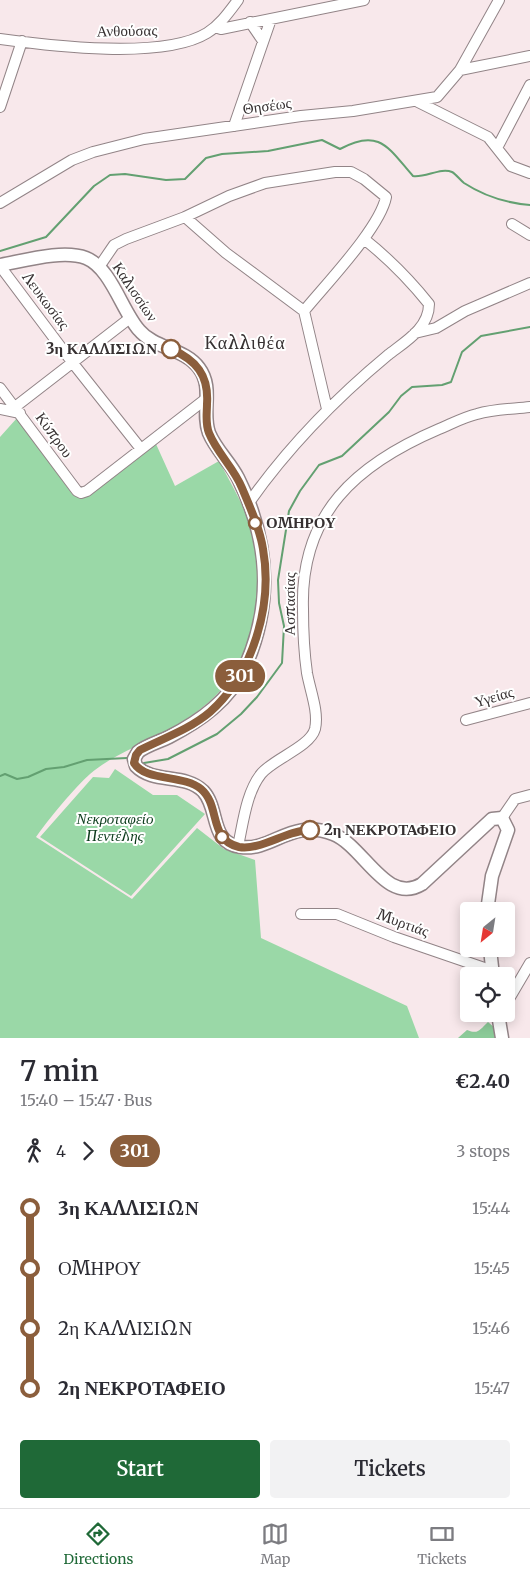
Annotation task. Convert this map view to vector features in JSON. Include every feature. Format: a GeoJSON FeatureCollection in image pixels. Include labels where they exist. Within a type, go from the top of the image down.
{"type":"FeatureCollection","features":[{"type":"Feature","properties":{"kind":"main road","name":"Καλισσίων"},"geometry":{"type":"LineString","coordinates":[[0,265],[40,258],[74,256],[88,259],[99,267],[139,331],[147,338],[186,356],[196,364],[205,379],[208,398],[206,420],[209,432],[236,475],[263,548],[265,584],[259,622],[245,667],[232,687],[210,711],[180,730],[140,750],[134,759],[136,766],[142,771],[186,781],[199,788],[211,804],[217,829],[222,838],[238,846]]}},
{"type":"Feature","properties":{"kind":"main road"},"geometry":{"type":"LineString","coordinates":[[238,846],[252,846],[302,830],[322,831],[334,835],[352,846],[391,886],[406,890],[422,884],[492,820],[502,818],[508,830],[492,876],[488,902]]}},
{"type":"Feature","properties":{"kind":"main road"},"geometry":{"type":"LineString","coordinates":[[499,1022],[502,1038]]}},
{"type":"Feature","properties":{"kind":"street","name":"Ανθούσας"},"geometry":{"type":"LineString","coordinates":[[0,39],[77,46],[147,48],[190,40],[215,27],[238,0]]}},
{"type":"Feature","properties":{"kind":"street"},"geometry":{"type":"LineString","coordinates":[[215,27],[221,29],[364,0]]}},
{"type":"Feature","properties":{"kind":"street"},"geometry":{"type":"LineString","coordinates":[[446,114],[443,105],[443,93],[460,70],[499,0]]}},
{"type":"Feature","properties":{"kind":"street"},"geometry":{"type":"LineString","coordinates":[[234,126],[271,19]]}},
{"type":"Feature","properties":{"kind":"street"},"geometry":{"type":"LineString","coordinates":[[250,22],[263,41]]}},
{"type":"Feature","properties":{"kind":"street"},"geometry":{"type":"LineString","coordinates":[[0,107],[22,41]]}},
{"type":"Feature","properties":{"kind":"street"},"geometry":{"type":"LineString","coordinates":[[460,70],[530,56]]}},
{"type":"Feature","properties":{"kind":"street"},"geometry":{"type":"LineString","coordinates":[[497,148],[530,86]]}},
{"type":"Feature","properties":{"kind":"street","name":"Θησέως"},"geometry":{"type":"LineString","coordinates":[[0,203],[41,177],[93,152],[144,139],[418,102],[437,97],[443,93]]}},
{"type":"Feature","properties":{"kind":"street"},"geometry":{"type":"LineString","coordinates":[[418,102],[446,114],[488,137],[511,166],[530,173]]}},
{"type":"Feature","properties":{"kind":"street"},"geometry":{"type":"LineString","coordinates":[[99,267],[114,245],[185,217],[229,196],[265,183],[335,172],[351,172],[364,179],[386,197],[384,208],[364,239],[304,311]]}},
{"type":"Feature","properties":{"kind":"street"},"geometry":{"type":"LineString","coordinates":[[185,217],[226,253],[304,311],[327,409]]}},
{"type":"Feature","properties":{"kind":"street"},"geometry":{"type":"LineString","coordinates":[[512,224],[530,235]]}},
{"type":"Feature","properties":{"kind":"street"},"geometry":{"type":"LineString","coordinates":[[248,504],[276,466],[327,409],[415,333],[429,316],[429,304],[391,261],[364,239]]}},
{"type":"Feature","properties":{"kind":"street","name":"Λευκωσίας"},"geometry":{"type":"LineString","coordinates":[[0,265],[72,362],[141,449]]}},
{"type":"Feature","properties":{"kind":"street"},"geometry":{"type":"LineString","coordinates":[[415,333],[436,328],[465,311],[530,283]]}},
{"type":"Feature","properties":{"kind":"street"},"geometry":{"type":"LineString","coordinates":[[0,409],[17,410],[72,362],[130,318]]}},
{"type":"Feature","properties":{"kind":"street","name":"Κύπρου"},"geometry":{"type":"LineString","coordinates":[[0,388],[77,491],[81,493],[87,491],[141,449]]}},
{"type":"Feature","properties":{"kind":"street"},"geometry":{"type":"LineString","coordinates":[[141,449],[208,398]]}},
{"type":"Feature","properties":{"kind":"street","name":"Ασπασίας"},"geometry":{"type":"LineString","coordinates":[[238,846],[250,797],[258,778],[271,765],[305,743],[313,735],[316,716],[307,671],[303,587],[305,566],[312,542],[326,514],[339,496],[368,467],[412,440],[479,413],[530,407]]}},
{"type":"Feature","properties":{"kind":"street","name":"Υγείας"},"geometry":{"type":"LineString","coordinates":[[466,720],[530,702]]}},
{"type":"Feature","properties":{"kind":"street"},"geometry":{"type":"LineString","coordinates":[[502,818],[515,799],[530,795]]}},
{"type":"Feature","properties":{"kind":"street","name":"Μυρτιάς"},"geometry":{"type":"LineString","coordinates":[[301,914],[337,914],[476,967]]}},
{"type":"Feature","properties":{"kind":"street"},"geometry":{"type":"LineString","coordinates":[[515,989],[530,963]]}},
{"type":"Feature","properties":{"kind":"green space"},"geometry":{"type":"Polygon","coordinates":[[[17,418],[73,495],[83,498],[156,444],[175,486],[219,461],[243,507],[252,530],[259,555],[261,574],[260,595],[250,637],[231,676],[218,693],[179,724],[116,757],[90,774],[62,804],[36,837],[132,899],[197,828],[224,849],[255,860],[261,938],[407,1006],[419,1038],[0,1038],[0,437],[17,418]]]}},
{"type":"Feature","properties":{"kind":"green space","name":"Νεκροταφείο Πεντέλης"},"geometry":{"type":"Polygon","coordinates":[[[115,769],[153,795],[177,795],[205,814],[131,896],[40,837],[93,777],[109,778],[115,769]]]}},
{"type":"Feature","properties":{"kind":"green space"},"geometry":{"type":"Polygon","coordinates":[[[488,1022],[496,1029],[500,1038],[458,1038],[467,1030],[477,1032],[488,1022]]]}},
{"type":"Feature","properties":{"kind":"waterway"},"geometry":{"type":"LineString","coordinates":[[0,251],[46,237],[94,186],[110,175],[125,174],[166,180],[185,179],[206,158],[222,154],[268,151],[322,140],[340,149],[365,140],[374,141],[390,150],[413,176],[448,171],[454,173],[472,188],[487,195],[512,203],[530,205]]}},
{"type":"Feature","properties":{"kind":"waterway"},"geometry":{"type":"LineString","coordinates":[[144,763],[168,759],[217,734],[241,714],[257,697],[282,663],[284,626],[279,603],[278,580],[289,511],[300,491],[319,465],[342,456],[389,412],[401,396],[412,387],[442,385],[451,382],[462,352],[481,336],[530,327]]}},
{"type":"Feature","properties":{"kind":"waterway"},"geometry":{"type":"LineString","coordinates":[[0,776],[5,774],[17,779],[28,777],[46,769],[64,767],[87,760],[127,758]]}},
{"type":"Feature","properties":{"kind":"bus line","name":"301"},"geometry":{"type":"LineString","coordinates":[[171,349],[193,361],[205,379],[208,398],[206,420],[209,432],[239,480],[248,504],[263,548],[265,584],[263,602],[251,651],[245,667],[238,678],[210,711],[166,738],[140,750],[134,759],[134,763],[142,771],[186,781],[204,792],[214,812],[217,829],[222,838],[230,844],[247,847],[258,845],[296,831],[310,830]]}},
{"type":"Feature","properties":{"kind":"place","name":"3η ΚΑΛΛΙΣΙΩΝ"},"geometry":{"type":"Point","coordinates":[171,349]}},
{"type":"Feature","properties":{"kind":"place","name":"ΟΜΗΡΟΥ"},"geometry":{"type":"Point","coordinates":[255,523]}},
{"type":"Feature","properties":{"kind":"place","name":"2η ΝΕΚΡΟΤΑΦΕΙΟ"},"geometry":{"type":"Point","coordinates":[310,830]}},
{"type":"Feature","properties":{"kind":"district","name":"Καλλιθέα"},"geometry":{"type":"Point","coordinates":[245,343]}}]}
